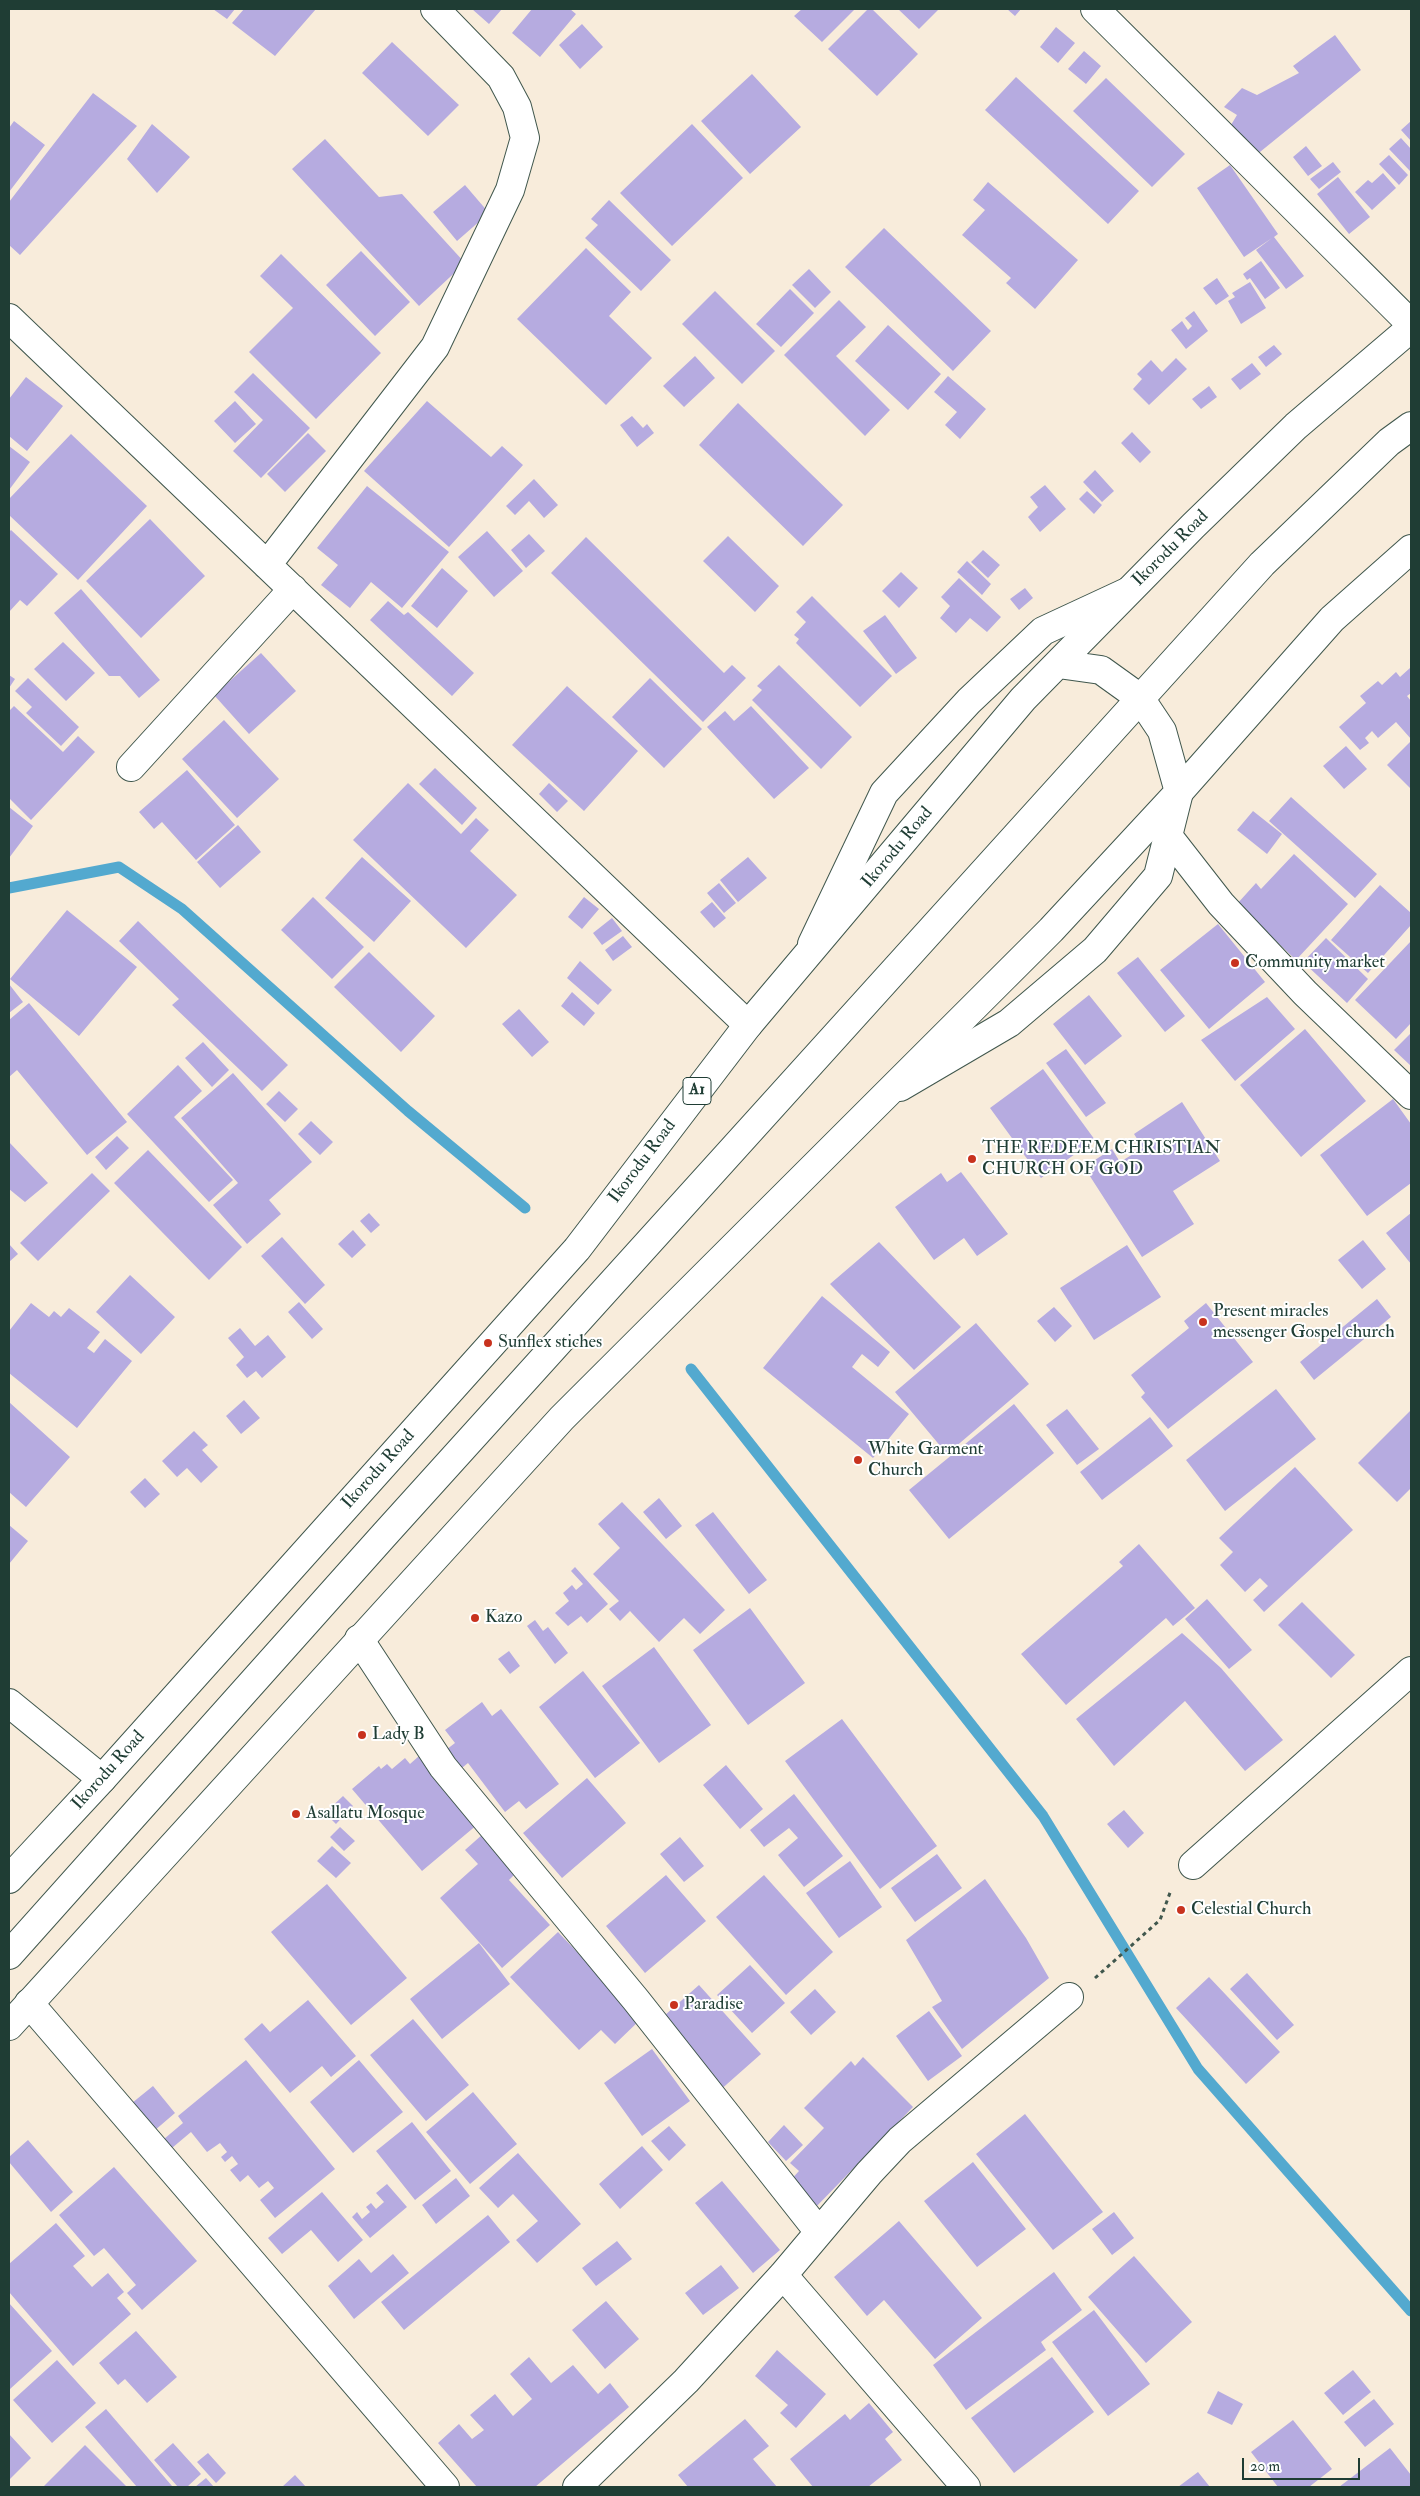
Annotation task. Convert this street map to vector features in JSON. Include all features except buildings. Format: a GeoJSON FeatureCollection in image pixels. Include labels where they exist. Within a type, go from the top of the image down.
{"type":"FeatureCollection","features":[{"type":"Feature","properties":{"kind":"main road"},"geometry":{"type":"LineString","coordinates":[[267,565],[435,346],[510,190],[525,138],[517,107],[502,77],[435,9]]}},
{"type":"Feature","properties":{"kind":"main road"},"geometry":{"type":"LineString","coordinates":[[1095,9],[1411,326]]}},
{"type":"Feature","properties":{"kind":"main road"},"geometry":{"type":"LineString","coordinates":[[9,318],[748,1025]]}},
{"type":"Feature","properties":{"kind":"main road","name":"Ikorodu Road"},"geometry":{"type":"LineString","coordinates":[[9,1879],[577,1249],[748,1025],[1024,699],[1296,426],[1411,326]]}},
{"type":"Feature","properties":{"kind":"main road"},"geometry":{"type":"LineString","coordinates":[[9,1955],[385,1534],[1262,564],[1389,442],[1411,426]]}},
{"type":"Feature","properties":{"kind":"main road"},"geometry":{"type":"LineString","coordinates":[[9,2026],[562,1418],[1051,930],[1179,792],[1332,619],[1411,548]]}},
{"type":"Feature","properties":{"kind":"main road"},"geometry":{"type":"LineString","coordinates":[[131,767],[293,590]]}},
{"type":"Feature","properties":{"kind":"main road"},"geometry":{"type":"LineString","coordinates":[[809,952],[844,874],[884,793],[969,702],[1043,631],[1129,592]]}},
{"type":"Feature","properties":{"kind":"main road"},"geometry":{"type":"LineString","coordinates":[[881,1098],[1009,1023],[1095,950],[1158,876],[1179,792],[1162,731],[1140,698],[1101,670],[1058,664]]}},
{"type":"Feature","properties":{"kind":"main road"},"geometry":{"type":"LineString","coordinates":[[1168,836],[1221,904],[1305,993],[1411,1095]]}},
{"type":"Feature","properties":{"kind":"main road"},"geometry":{"type":"LineString","coordinates":[[359,1640],[443,1767],[636,2000],[819,2232]]}},
{"type":"Feature","properties":{"kind":"main road"},"geometry":{"type":"LineString","coordinates":[[1193,1865],[1411,1671]]}},
{"type":"Feature","properties":{"kind":"main road"},"geometry":{"type":"LineString","coordinates":[[9,1702],[102,1778]]}},
{"type":"Feature","properties":{"kind":"main road"},"geometry":{"type":"LineString","coordinates":[[577,2487],[686,2381],[783,2275],[900,2140],[1069,1997]]}},
{"type":"Feature","properties":{"kind":"main road"},"geometry":{"type":"LineString","coordinates":[[29,2002],[445,2487]]}},
{"type":"Feature","properties":{"kind":"main road"},"geometry":{"type":"LineString","coordinates":[[783,2275],[966,2487]]}},
{"type":"Feature","properties":{"kind":"path"},"geometry":{"type":"LineString","coordinates":[[1097,1976],[1160,1920]]}},
{"type":"Feature","properties":{"kind":"waterway"},"geometry":{"type":"LineString","coordinates":[[9,888],[119,867],[182,909],[408,1111],[525,1208]]}},
{"type":"Feature","properties":{"kind":"waterway"},"geometry":{"type":"LineString","coordinates":[[691,1369],[1043,1816],[1198,2069],[1411,2311]]}},
{"type":"Feature","properties":{"kind":"place","name":"Community market"},"geometry":{"type":"Point","coordinates":[1235,963]}},
{"type":"Feature","properties":{"kind":"place","name":"THE REDEEM CHRISTIAN CHURCH OF GOD"},"geometry":{"type":"Point","coordinates":[972,1159]}},
{"type":"Feature","properties":{"kind":"place","name":"Present miracles messenger Gospel church"},"geometry":{"type":"Point","coordinates":[1203,1322]}},
{"type":"Feature","properties":{"kind":"place","name":"Sunflex stiches"},"geometry":{"type":"Point","coordinates":[488,1343]}},
{"type":"Feature","properties":{"kind":"place","name":"White Garment Church"},"geometry":{"type":"Point","coordinates":[858,1460]}},
{"type":"Feature","properties":{"kind":"place","name":"Kazo"},"geometry":{"type":"Point","coordinates":[475,1618]}},
{"type":"Feature","properties":{"kind":"place","name":"Lady B"},"geometry":{"type":"Point","coordinates":[362,1735]}},
{"type":"Feature","properties":{"kind":"place","name":"Asallatu Mosque"},"geometry":{"type":"Point","coordinates":[296,1814]}},
{"type":"Feature","properties":{"kind":"place","name":"Celestial Church"},"geometry":{"type":"Point","coordinates":[1181,1910]}},
{"type":"Feature","properties":{"kind":"place","name":"Paradise"},"geometry":{"type":"Point","coordinates":[674,2005]}}]}
